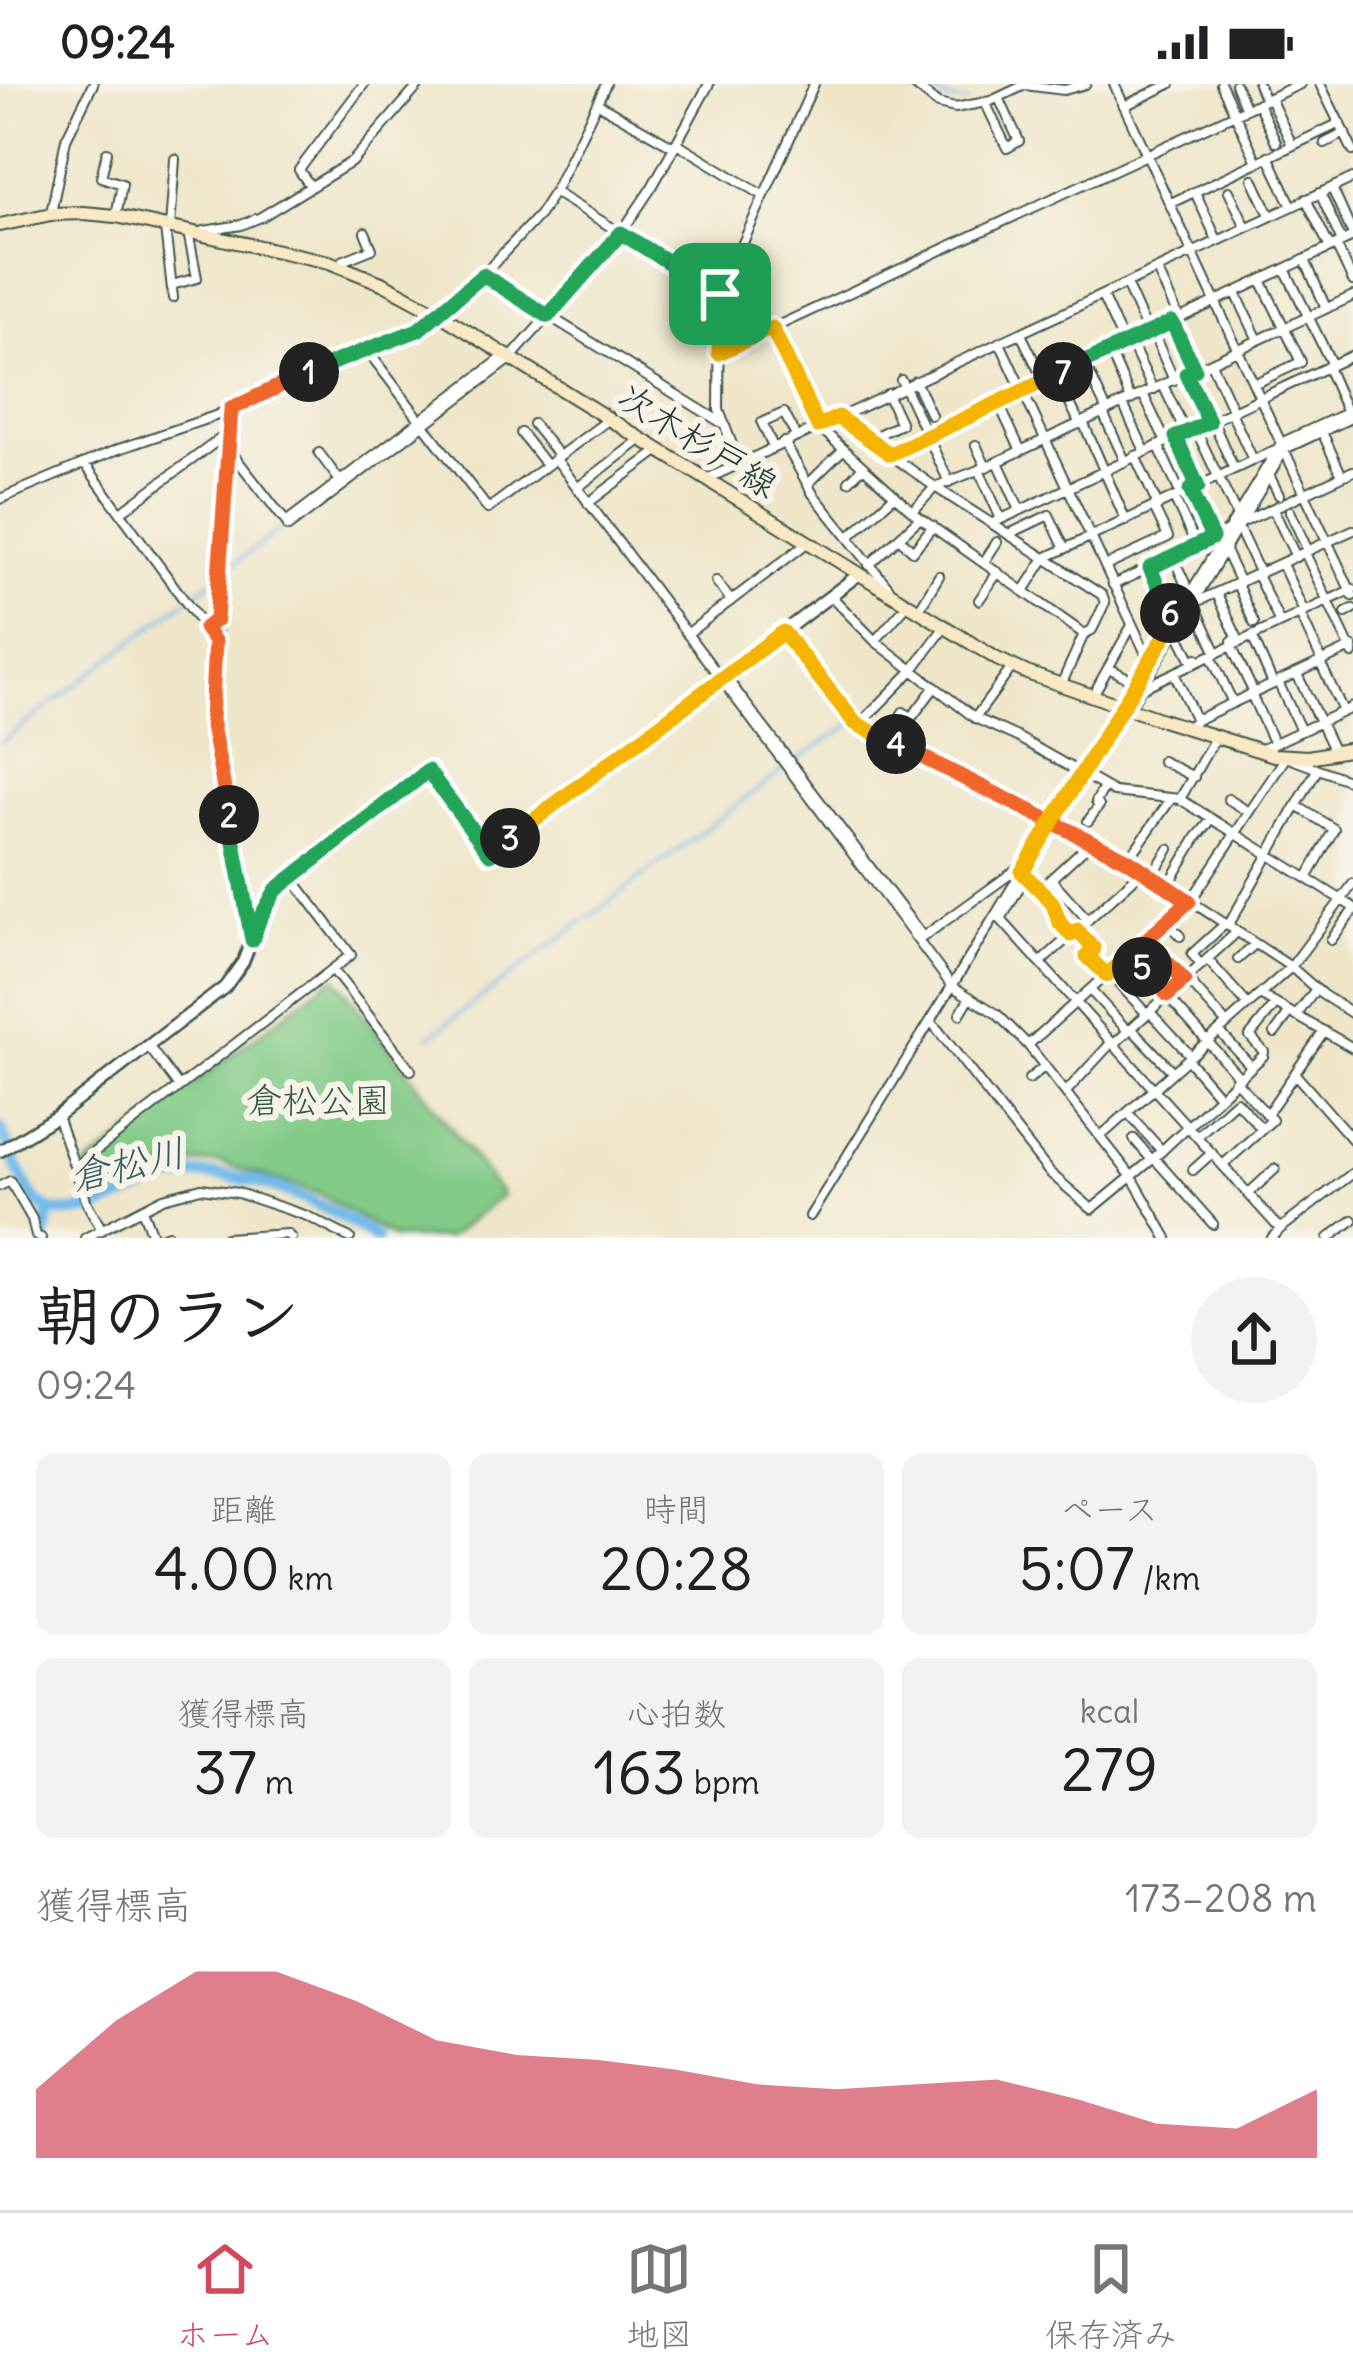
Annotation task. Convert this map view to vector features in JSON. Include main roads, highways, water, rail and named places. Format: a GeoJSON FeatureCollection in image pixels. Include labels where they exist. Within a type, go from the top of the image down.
{"type":"FeatureCollection","features":[{"type":"Feature","properties":{"kind":"main road","name":"次木杉戸線"},"geometry":{"type":"LineString","coordinates":[[0,225],[51,214],[116,216],[340,266],[385,284],[436,313],[1012,667],[1191,724],[1259,751],[1308,758],[1353,749]]}},
{"type":"Feature","properties":{"kind":"waterway"},"geometry":{"type":"LineString","coordinates":[[922,84],[943,98],[967,102]]}},
{"type":"Feature","properties":{"kind":"waterway"},"geometry":{"type":"LineString","coordinates":[[510,353],[552,306]]}},
{"type":"Feature","properties":{"kind":"waterway"},"geometry":{"type":"LineString","coordinates":[[225,571],[284,526]]}},
{"type":"Feature","properties":{"kind":"waterway"},"geometry":{"type":"LineString","coordinates":[[0,743],[217,577]]}},
{"type":"Feature","properties":{"kind":"waterway"},"geometry":{"type":"LineString","coordinates":[[790,633],[859,719]]}},
{"type":"Feature","properties":{"kind":"waterway"},"geometry":{"type":"LineString","coordinates":[[795,761],[852,724]]}},
{"type":"Feature","properties":{"kind":"waterway"},"geometry":{"type":"LineString","coordinates":[[588,918],[787,767]]}},
{"type":"Feature","properties":{"kind":"waterway"},"geometry":{"type":"LineString","coordinates":[[429,1037],[583,921]]}},
{"type":"Feature","properties":{"kind":"waterway","name":"倉松川"},"geometry":{"type":"LineString","coordinates":[[0,1127],[37,1202],[60,1212],[95,1208],[185,1176],[234,1177],[310,1201],[376,1238]]}},
{"type":"Feature","properties":{"kind":"waterway"},"geometry":{"type":"LineString","coordinates":[[45,1238],[49,1210]]}},
{"type":"Feature","properties":{"kind":"park label","name":"倉松公園"},"geometry":{"type":"Point","coordinates":[318,1100]}}]}
